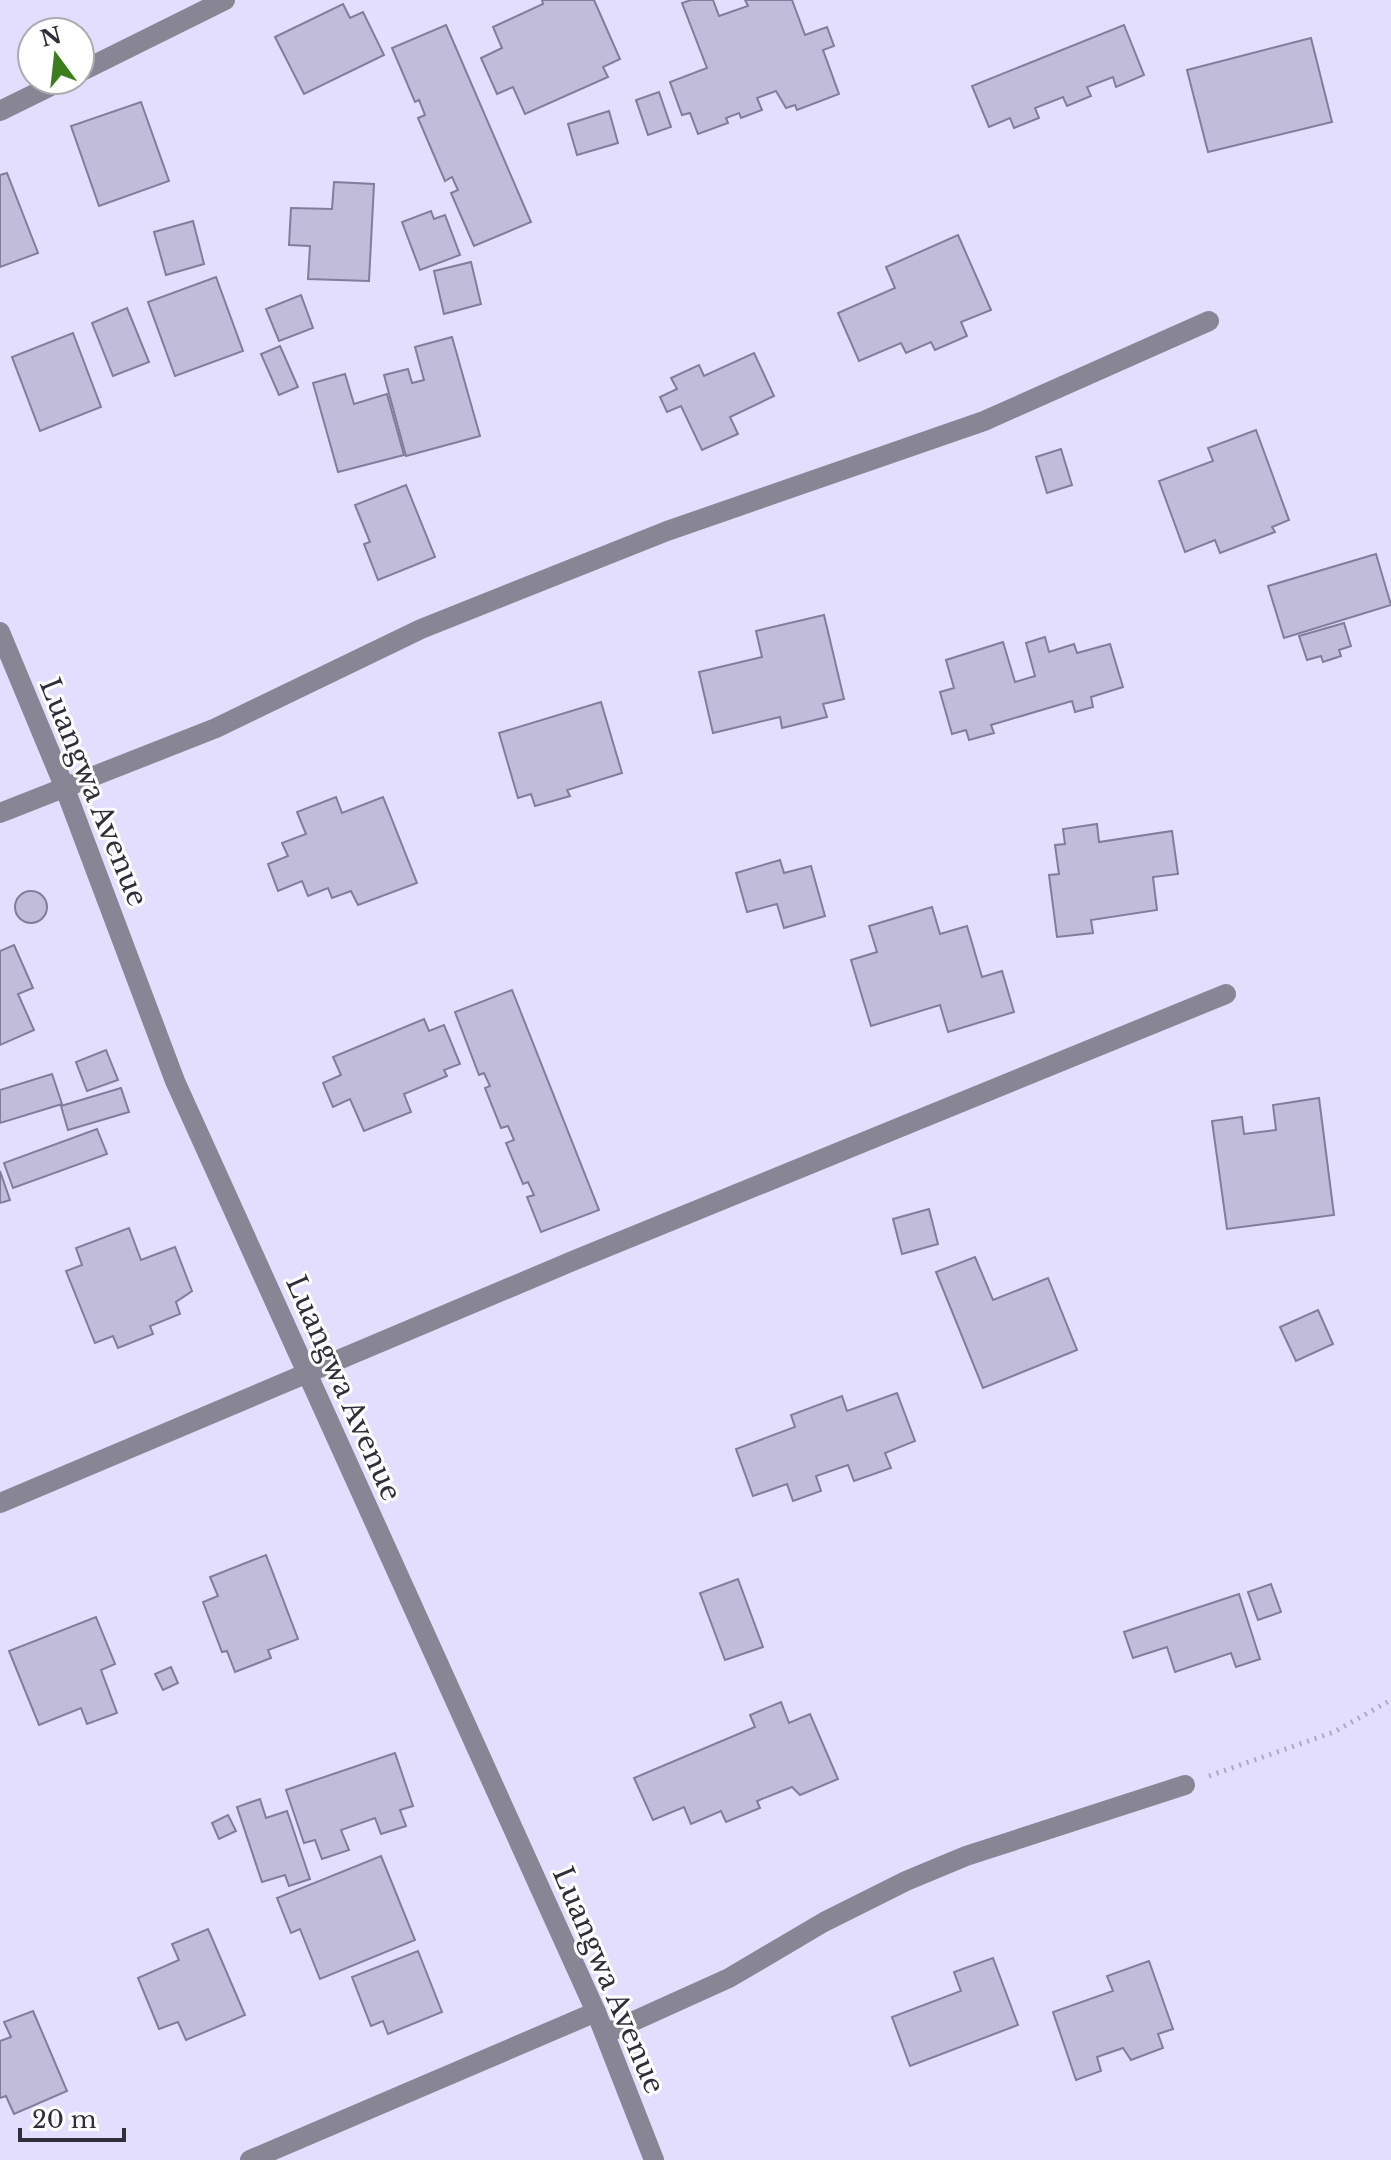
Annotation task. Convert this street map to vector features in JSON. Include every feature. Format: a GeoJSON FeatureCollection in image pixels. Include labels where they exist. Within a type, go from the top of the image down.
{"type":"FeatureCollection","features":[{"type":"Feature","properties":{"kind":"street"},"geometry":{"type":"LineString","coordinates":[[96,64],[225,0]]}},
{"type":"Feature","properties":{"kind":"street"},"geometry":{"type":"LineString","coordinates":[[0,111],[30,96]]}},
{"type":"Feature","properties":{"kind":"street"},"geometry":{"type":"LineString","coordinates":[[0,813],[216,728],[421,629],[667,531],[984,421],[1209,321]]}},
{"type":"Feature","properties":{"kind":"street","name":"Luangwa Avenue"},"geometry":{"type":"LineString","coordinates":[[0,632],[64,786],[175,1081],[596,2012],[654,2160]]}},
{"type":"Feature","properties":{"kind":"street"},"geometry":{"type":"LineString","coordinates":[[0,1503],[575,1260],[1226,994]]}},
{"type":"Feature","properties":{"kind":"street"},"geometry":{"type":"LineString","coordinates":[[605,2034],[729,1978],[824,1922],[906,1881],[966,1856],[1185,1785]]}},
{"type":"Feature","properties":{"kind":"street"},"geometry":{"type":"LineString","coordinates":[[250,2160],[596,2012]]}},
{"type":"Feature","properties":{"kind":"path"},"geometry":{"type":"LineString","coordinates":[[1185,1785],[1334,1732],[1391,1700]]}},
{"type":"Feature","properties":{"kind":"building"},"geometry":{"type":"Polygon","coordinates":[[[542,0],[594,0],[620,59],[603,67],[608,77],[525,114],[513,87],[497,94],[481,58],[502,48],[493,27],[543,4],[542,0]]]}},
{"type":"Feature","properties":{"kind":"building"},"geometry":{"type":"Polygon","coordinates":[[[713,0],[719,16],[748,6],[745,0],[792,0],[805,35],[827,27],[834,46],[823,50],[839,94],[797,110],[795,105],[786,108],[776,91],[757,98],[762,110],[741,118],[739,113],[726,118],[728,123],[698,134],[690,113],[682,115],[670,82],[707,68],[682,3],[713,0]]]}},
{"type":"Feature","properties":{"kind":"building"},"geometry":{"type":"Polygon","coordinates":[[[343,4],[350,18],[363,12],[384,55],[304,94],[275,37],[343,4]]]}},
{"type":"Feature","properties":{"kind":"building"},"geometry":{"type":"Polygon","coordinates":[[[446,25],[531,222],[474,246],[451,193],[458,190],[452,177],[445,181],[418,118],[425,115],[419,100],[415,102],[392,48],[446,25]]]}},
{"type":"Feature","properties":{"kind":"building"},"geometry":{"type":"Polygon","coordinates":[[[1124,25],[1144,75],[1116,87],[1113,77],[1087,87],[1091,96],[1067,106],[1063,97],[1035,108],[1039,118],[1014,128],[1010,118],[989,127],[972,86],[1124,25]]]}},
{"type":"Feature","properties":{"kind":"building"},"geometry":{"type":"Polygon","coordinates":[[[1311,38],[1332,122],[1208,152],[1187,70],[1311,38]]]}},
{"type":"Feature","properties":{"kind":"building"},"geometry":{"type":"Polygon","coordinates":[[[659,92],[671,127],[648,135],[636,100],[659,92]]]}},
{"type":"Feature","properties":{"kind":"building"},"geometry":{"type":"Polygon","coordinates":[[[141,102],[169,181],[99,206],[71,126],[141,102]]]}},
{"type":"Feature","properties":{"kind":"building"},"geometry":{"type":"Polygon","coordinates":[[[609,111],[618,143],[577,155],[568,124],[609,111]]]}},
{"type":"Feature","properties":{"kind":"building"},"geometry":{"type":"Polygon","coordinates":[[[7,173],[38,253],[0,267],[0,175],[7,173]]]}},
{"type":"Feature","properties":{"kind":"building"},"geometry":{"type":"Polygon","coordinates":[[[334,182],[374,184],[369,281],[308,279],[310,246],[289,245],[291,208],[332,209],[334,182]]]}},
{"type":"Feature","properties":{"kind":"building"},"geometry":{"type":"Polygon","coordinates":[[[431,211],[434,219],[445,215],[460,255],[420,270],[402,222],[431,211]]]}},
{"type":"Feature","properties":{"kind":"building"},"geometry":{"type":"Polygon","coordinates":[[[193,221],[204,264],[166,275],[154,232],[193,221]]]}},
{"type":"Feature","properties":{"kind":"building"},"geometry":{"type":"Polygon","coordinates":[[[958,235],[991,310],[961,322],[967,336],[935,350],[931,342],[906,353],[901,343],[859,361],[838,313],[895,288],[886,267],[958,235]]]}},
{"type":"Feature","properties":{"kind":"building"},"geometry":{"type":"Polygon","coordinates":[[[471,262],[481,304],[444,314],[434,271],[471,262]]]}},
{"type":"Feature","properties":{"kind":"building"},"geometry":{"type":"Polygon","coordinates":[[[216,277],[243,351],[175,376],[148,302],[216,277]]]}},
{"type":"Feature","properties":{"kind":"building"},"geometry":{"type":"Polygon","coordinates":[[[301,295],[313,328],[279,341],[266,309],[301,295]]]}},
{"type":"Feature","properties":{"kind":"building"},"geometry":{"type":"Polygon","coordinates":[[[127,308],[149,362],[113,376],[92,323],[127,308]]]}},
{"type":"Feature","properties":{"kind":"building"},"geometry":{"type":"Polygon","coordinates":[[[73,333],[101,407],[40,431],[12,357],[73,333]]]}},
{"type":"Feature","properties":{"kind":"building"},"geometry":{"type":"Polygon","coordinates":[[[452,337],[480,436],[406,456],[384,375],[408,369],[412,383],[424,380],[415,347],[452,337]]]}},
{"type":"Feature","properties":{"kind":"building"},"geometry":{"type":"Polygon","coordinates":[[[280,346],[298,387],[279,395],[261,354],[280,346]]]}},
{"type":"Feature","properties":{"kind":"building"},"geometry":{"type":"Polygon","coordinates":[[[754,353],[774,396],[730,417],[738,434],[702,450],[681,406],[667,412],[660,397],[677,389],[671,378],[699,365],[704,376],[754,353]]]}},
{"type":"Feature","properties":{"kind":"building"},"geometry":{"type":"Polygon","coordinates":[[[345,374],[354,404],[387,394],[404,455],[338,472],[313,383],[345,374]]]}},
{"type":"Feature","properties":{"kind":"building"},"geometry":{"type":"Polygon","coordinates":[[[1256,430],[1289,520],[1272,527],[1275,532],[1220,553],[1215,540],[1185,552],[1159,481],[1213,461],[1208,448],[1256,430]]]}},
{"type":"Feature","properties":{"kind":"building"},"geometry":{"type":"Polygon","coordinates":[[[1061,449],[1072,485],[1047,493],[1036,457],[1061,449]]]}},
{"type":"Feature","properties":{"kind":"building"},"geometry":{"type":"Polygon","coordinates":[[[406,485],[435,557],[378,580],[364,544],[370,542],[355,505],[406,485]]]}},
{"type":"Feature","properties":{"kind":"building"},"geometry":{"type":"Polygon","coordinates":[[[1376,554],[1391,605],[1284,638],[1268,586],[1376,554]]]}},
{"type":"Feature","properties":{"kind":"building"},"geometry":{"type":"Polygon","coordinates":[[[824,615],[844,699],[823,704],[827,717],[782,728],[780,717],[713,733],[699,672],[762,657],[756,631],[824,615]]]}},
{"type":"Feature","properties":{"kind":"building"},"geometry":{"type":"Polygon","coordinates":[[[1344,623],[1351,646],[1339,650],[1341,656],[1323,662],[1321,656],[1307,660],[1299,636],[1344,623]]]}},
{"type":"Feature","properties":{"kind":"building"},"geometry":{"type":"Polygon","coordinates":[[[1045,637],[1049,652],[1074,644],[1077,653],[1110,644],[1123,687],[1091,697],[1093,707],[1075,712],[1072,701],[991,725],[994,733],[969,740],[966,730],[952,734],[940,692],[954,688],[946,660],[1003,642],[1015,682],[1035,676],[1026,643],[1045,637]]]}},
{"type":"Feature","properties":{"kind":"building"},"geometry":{"type":"Polygon","coordinates":[[[601,702],[622,773],[567,790],[570,796],[535,806],[531,794],[518,798],[499,733],[601,702]]]}},
{"type":"Feature","properties":{"kind":"building"},"geometry":{"type":"Polygon","coordinates":[[[336,797],[342,813],[383,797],[417,883],[358,905],[351,891],[332,898],[328,888],[308,896],[302,881],[278,891],[268,864],[288,856],[282,843],[306,834],[297,812],[336,797]]]}},
{"type":"Feature","properties":{"kind":"building"},"geometry":{"type":"Polygon","coordinates":[[[1097,824],[1099,842],[1172,831],[1178,874],[1153,877],[1157,910],[1091,920],[1093,933],[1057,937],[1049,875],[1059,874],[1055,845],[1065,844],[1063,829],[1097,824]]]}},
{"type":"Feature","properties":{"kind":"building"},"geometry":{"type":"Polygon","coordinates":[[[780,860],[784,873],[811,866],[825,916],[784,928],[777,904],[747,912],[736,873],[780,860]]]}},
{"type":"Feature","properties":{"kind":"building"},"geometry":{"type":"Polygon","coordinates":[[[31,891],[43,895],[47,907],[43,919],[31,923],[19,919],[15,907],[19,895],[31,891]]]}},
{"type":"Feature","properties":{"kind":"building"},"geometry":{"type":"Polygon","coordinates":[[[932,907],[940,934],[967,926],[982,977],[1002,971],[1014,1012],[948,1032],[940,1005],[871,1026],[851,960],[877,952],[869,926],[932,907]]]}},
{"type":"Feature","properties":{"kind":"building"},"geometry":{"type":"Polygon","coordinates":[[[14,945],[33,988],[18,994],[34,1030],[0,1045],[0,951],[14,945]]]}},
{"type":"Feature","properties":{"kind":"building"},"geometry":{"type":"Polygon","coordinates":[[[512,990],[599,1210],[541,1232],[527,1197],[534,1195],[528,1182],[523,1184],[506,1143],[514,1140],[508,1126],[501,1128],[485,1088],[490,1086],[484,1073],[479,1075],[455,1012],[512,990]]]}},
{"type":"Feature","properties":{"kind":"building"},"geometry":{"type":"Polygon","coordinates":[[[424,1019],[429,1031],[444,1025],[460,1064],[444,1070],[447,1076],[404,1094],[411,1112],[364,1131],[350,1099],[333,1107],[323,1083],[341,1075],[333,1057],[424,1019]]]}},
{"type":"Feature","properties":{"kind":"building"},"geometry":{"type":"Polygon","coordinates":[[[106,1050],[118,1080],[87,1091],[76,1062],[106,1050]]]}},
{"type":"Feature","properties":{"kind":"building"},"geometry":{"type":"Polygon","coordinates":[[[52,1074],[62,1104],[0,1123],[0,1090],[52,1074]]]}},
{"type":"Feature","properties":{"kind":"building"},"geometry":{"type":"Polygon","coordinates":[[[121,1088],[129,1112],[68,1130],[61,1106],[121,1088]]]}},
{"type":"Feature","properties":{"kind":"building"},"geometry":{"type":"Polygon","coordinates":[[[1319,1098],[1334,1215],[1227,1229],[1212,1121],[1242,1117],[1244,1134],[1276,1130],[1273,1105],[1319,1098]]]}},
{"type":"Feature","properties":{"kind":"building"},"geometry":{"type":"Polygon","coordinates":[[[97,1129],[107,1154],[13,1188],[4,1163],[97,1129]]]}},
{"type":"Feature","properties":{"kind":"building"},"geometry":{"type":"Polygon","coordinates":[[[0,1171],[10,1200],[0,1203],[0,1171]]]}},
{"type":"Feature","properties":{"kind":"building"},"geometry":{"type":"Polygon","coordinates":[[[929,1209],[938,1244],[902,1254],[893,1219],[929,1209]]]}},
{"type":"Feature","properties":{"kind":"building"},"geometry":{"type":"Polygon","coordinates":[[[129,1228],[141,1260],[175,1247],[192,1291],[176,1302],[180,1314],[150,1326],[153,1334],[118,1348],[113,1336],[95,1343],[66,1271],[82,1265],[76,1248],[129,1228]]]}},
{"type":"Feature","properties":{"kind":"building"},"geometry":{"type":"Polygon","coordinates":[[[975,1257],[993,1300],[1048,1278],[1077,1350],[983,1388],[936,1272],[975,1257]]]}},
{"type":"Feature","properties":{"kind":"building"},"geometry":{"type":"Polygon","coordinates":[[[1318,1310],[1333,1344],[1296,1361],[1280,1327],[1318,1310]]]}},
{"type":"Feature","properties":{"kind":"building"},"geometry":{"type":"Polygon","coordinates":[[[897,1393],[915,1441],[885,1453],[891,1468],[854,1481],[848,1465],[816,1476],[821,1491],[793,1501],[787,1484],[753,1496],[736,1449],[795,1427],[791,1415],[842,1396],[847,1411],[897,1393]]]}},
{"type":"Feature","properties":{"kind":"building"},"geometry":{"type":"Polygon","coordinates":[[[266,1555],[298,1639],[268,1650],[271,1658],[235,1672],[227,1651],[222,1652],[203,1602],[218,1596],[210,1577],[266,1555]]]}},
{"type":"Feature","properties":{"kind":"building"},"geometry":{"type":"Polygon","coordinates":[[[738,1579],[763,1647],[725,1660],[700,1593],[738,1579]]]}},
{"type":"Feature","properties":{"kind":"building"},"geometry":{"type":"Polygon","coordinates":[[[1271,1584],[1281,1612],[1258,1620],[1248,1592],[1271,1584]]]}},
{"type":"Feature","properties":{"kind":"building"},"geometry":{"type":"Polygon","coordinates":[[[1239,1594],[1260,1659],[1236,1667],[1231,1653],[1175,1672],[1167,1647],[1133,1658],[1124,1632],[1239,1594]]]}},
{"type":"Feature","properties":{"kind":"building"},"geometry":{"type":"Polygon","coordinates":[[[96,1617],[115,1664],[101,1670],[117,1713],[87,1724],[81,1708],[39,1725],[9,1651],[96,1617]]]}},
{"type":"Feature","properties":{"kind":"building"},"geometry":{"type":"Polygon","coordinates":[[[171,1667],[178,1683],[163,1690],[155,1674],[171,1667]]]}},
{"type":"Feature","properties":{"kind":"building"},"geometry":{"type":"Polygon","coordinates":[[[781,1702],[789,1723],[810,1714],[838,1779],[800,1795],[792,1787],[757,1801],[760,1808],[726,1822],[721,1811],[691,1824],[684,1807],[653,1820],[634,1778],[755,1727],[750,1715],[781,1702]]]}},
{"type":"Feature","properties":{"kind":"building"},"geometry":{"type":"Polygon","coordinates":[[[395,1753],[413,1806],[400,1810],[406,1826],[381,1834],[375,1818],[341,1830],[349,1850],[322,1859],[315,1840],[304,1843],[286,1790],[395,1753]]]}},
{"type":"Feature","properties":{"kind":"building"},"geometry":{"type":"Polygon","coordinates":[[[260,1799],[266,1818],[287,1811],[310,1879],[289,1886],[285,1875],[262,1882],[237,1807],[260,1799]]]}},
{"type":"Feature","properties":{"kind":"building"},"geometry":{"type":"Polygon","coordinates":[[[228,1815],[236,1831],[219,1839],[212,1823],[228,1815]]]}},
{"type":"Feature","properties":{"kind":"building"},"geometry":{"type":"Polygon","coordinates":[[[381,1856],[415,1940],[320,1979],[300,1929],[291,1933],[277,1898],[381,1856]]]}},
{"type":"Feature","properties":{"kind":"building"},"geometry":{"type":"Polygon","coordinates":[[[208,1929],[245,2015],[186,2040],[178,2022],[159,2029],[138,1978],[179,1960],[172,1944],[208,1929]]]}},
{"type":"Feature","properties":{"kind":"building"},"geometry":{"type":"Polygon","coordinates":[[[418,1951],[442,2012],[388,2034],[383,2021],[371,2026],[352,1977],[418,1951]]]}},
{"type":"Feature","properties":{"kind":"building"},"geometry":{"type":"Polygon","coordinates":[[[993,1958],[1018,2025],[910,2066],[892,2017],[961,1991],[954,1972],[993,1958]]]}},
{"type":"Feature","properties":{"kind":"building"},"geometry":{"type":"Polygon","coordinates":[[[1149,1961],[1173,2029],[1158,2034],[1163,2048],[1131,2060],[1123,2048],[1097,2057],[1101,2071],[1076,2080],[1053,2012],[1113,1991],[1107,1976],[1149,1961]]]}},
{"type":"Feature","properties":{"kind":"building"},"geometry":{"type":"Polygon","coordinates":[[[33,2011],[67,2091],[14,2114],[6,2096],[0,2098],[0,2041],[11,2037],[4,2022],[33,2011]]]}}]}
